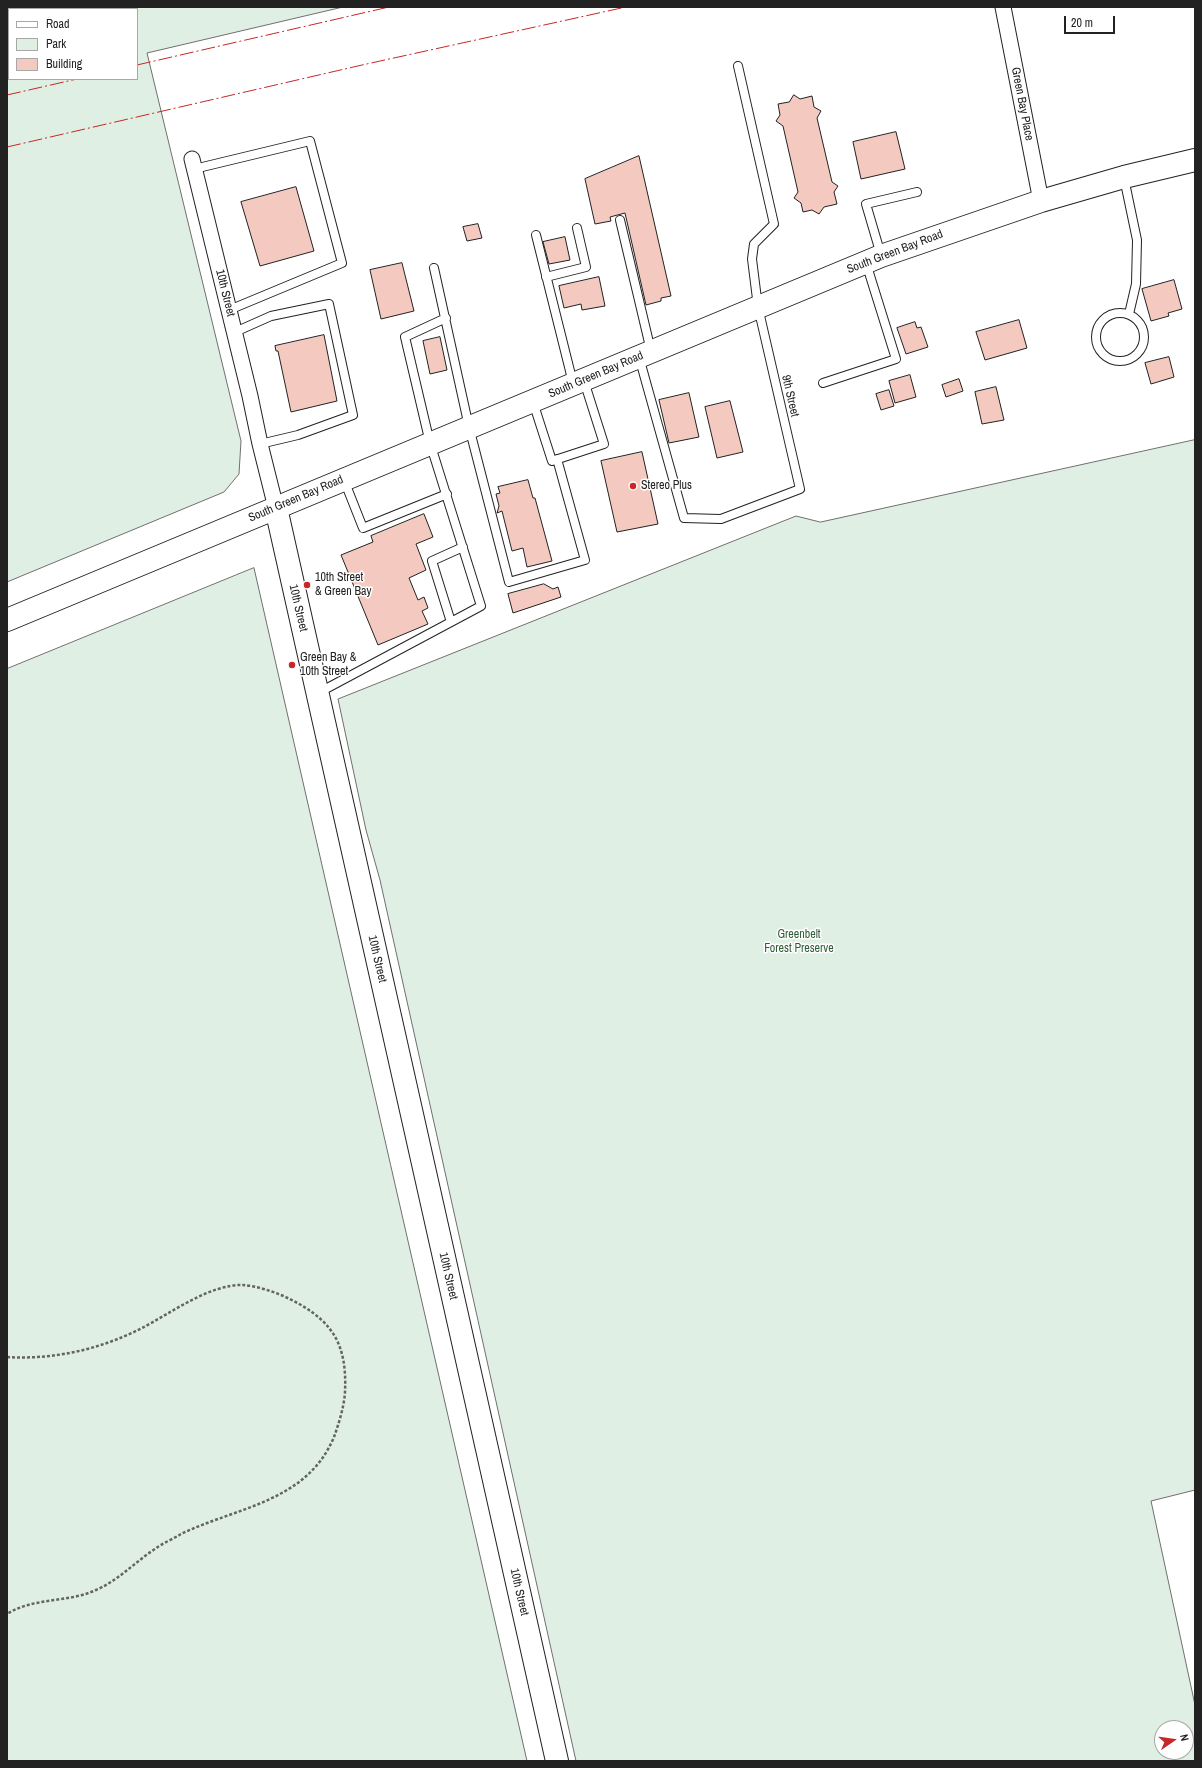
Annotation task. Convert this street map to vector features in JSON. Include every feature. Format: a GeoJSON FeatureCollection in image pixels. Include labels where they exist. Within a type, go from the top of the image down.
{"type":"FeatureCollection","features":[{"type":"Feature","properties":{"kind":"street","name":"Green Bay Place"},"geometry":{"type":"LineString","coordinates":[[1003,7],[1041,201]]}},
{"type":"Feature","properties":{"kind":"street","name":"South Green Bay Road"},"geometry":{"type":"LineString","coordinates":[[7,620],[874,259],[1041,201],[1124,177],[1195,160]]}},
{"type":"Feature","properties":{"kind":"street","name":"10th Street"},"geometry":{"type":"LineString","coordinates":[[193,164],[235,332],[276,508],[557,1761]]}},
{"type":"Feature","properties":{"kind":"lane","name":"9th Street"},"geometry":{"type":"LineString","coordinates":[[645,354],[684,518],[721,519],[800,489],[758,307],[752,259],[754,244],[774,224],[738,66]]}},
{"type":"Feature","properties":{"kind":"lane"},"geometry":{"type":"LineString","coordinates":[[193,164],[310,140],[342,263],[229,310]]}},
{"type":"Feature","properties":{"kind":"lane"},"geometry":{"type":"LineString","coordinates":[[1124,177],[1137,240],[1136,284],[1129,314]]}},
{"type":"Feature","properties":{"kind":"lane"},"geometry":{"type":"LineString","coordinates":[[823,383],[896,359],[874,259],[866,204],[917,192]]}},
{"type":"Feature","properties":{"kind":"lane"},"geometry":{"type":"LineString","coordinates":[[620,220],[645,354]]}},
{"type":"Feature","properties":{"kind":"lane"},"geometry":{"type":"LineString","coordinates":[[546,277],[586,266],[577,228]]}},
{"type":"Feature","properties":{"kind":"lane"},"geometry":{"type":"LineString","coordinates":[[532,402],[552,461],[604,444],[578,382],[546,277],[536,234]]}},
{"type":"Feature","properties":{"kind":"lane"},"geometry":{"type":"LineString","coordinates":[[434,268],[446,318],[468,427],[509,582],[585,560],[558,459]]}},
{"type":"Feature","properties":{"kind":"lane"},"geometry":{"type":"LineString","coordinates":[[235,332],[272,316],[329,304],[353,415],[298,435],[260,444]]}},
{"type":"Feature","properties":{"kind":"lane"},"geometry":{"type":"LineString","coordinates":[[1120,312],[1129,314],[1140,323],[1144,338],[1143,345],[1133,357],[1119,361],[1112,359],[1104,355],[1096,340],[1096,332],[1099,324],[1112,313],[1120,312]]}},
{"type":"Feature","properties":{"kind":"lane"},"geometry":{"type":"LineString","coordinates":[[317,693],[481,606],[430,443],[405,337],[446,318]]}},
{"type":"Feature","properties":{"kind":"lane"},"geometry":{"type":"LineString","coordinates":[[344,479],[363,528],[447,494]]}},
{"type":"Feature","properties":{"kind":"lane"},"geometry":{"type":"LineString","coordinates":[[451,622],[432,561],[463,547]]}},
{"type":"Feature","properties":{"kind":"path"},"geometry":{"type":"LineString","coordinates":[[7,1357],[47,1357],[96,1346],[118,1339],[142,1328],[211,1292],[227,1287],[241,1285],[258,1287],[280,1295],[323,1320],[333,1333],[339,1346],[346,1374],[344,1401],[336,1430],[328,1450],[314,1470],[289,1490],[269,1500],[183,1534],[156,1548],[113,1581],[96,1590],[80,1596],[20,1606],[7,1614]]}},
{"type":"Feature","properties":{"kind":"green space"},"geometry":{"type":"Polygon","coordinates":[[[7,7],[343,7],[147,53],[241,441],[239,474],[224,492],[7,582],[7,7]]]}},
{"type":"Feature","properties":{"kind":"green space","name":"Greenbelt Forest Preserve"},"geometry":{"type":"Polygon","coordinates":[[[1195,440],[1195,1490],[1151,1501],[1195,1705],[1195,1761],[576,1761],[380,880],[366,830],[338,699],[796,516],[820,522],[1195,440]]]}},
{"type":"Feature","properties":{"kind":"green space"},"geometry":{"type":"Polygon","coordinates":[[[254,568],[527,1761],[7,1761],[7,669],[254,568]]]}},
{"type":"Feature","properties":{"kind":"building"},"geometry":{"type":"Polygon","coordinates":[[[794,95],[800,99],[812,96],[814,107],[821,111],[817,118],[832,182],[838,186],[834,192],[837,204],[824,207],[819,214],[812,210],[803,212],[801,203],[794,198],[798,192],[783,126],[776,121],[780,115],[778,104],[789,102],[794,95]]]}},
{"type":"Feature","properties":{"kind":"building"},"geometry":{"type":"Polygon","coordinates":[[[896,132],[905,169],[861,179],[853,142],[896,132]]]}},
{"type":"Feature","properties":{"kind":"building"},"geometry":{"type":"Polygon","coordinates":[[[639,156],[671,296],[661,298],[661,301],[646,305],[625,213],[610,217],[611,221],[595,224],[585,179],[639,156]]]}},
{"type":"Feature","properties":{"kind":"building"},"geometry":{"type":"Polygon","coordinates":[[[296,187],[314,251],[260,266],[241,202],[296,187]]]}},
{"type":"Feature","properties":{"kind":"building"},"geometry":{"type":"Polygon","coordinates":[[[478,224],[482,238],[467,241],[463,227],[478,224]]]}},
{"type":"Feature","properties":{"kind":"building"},"geometry":{"type":"Polygon","coordinates":[[[565,237],[570,260],[549,264],[543,242],[565,237]]]}},
{"type":"Feature","properties":{"kind":"building"},"geometry":{"type":"Polygon","coordinates":[[[402,263],[414,311],[381,319],[370,270],[402,263]]]}},
{"type":"Feature","properties":{"kind":"building"},"geometry":{"type":"Polygon","coordinates":[[[599,277],[605,306],[582,310],[581,304],[564,308],[559,286],[599,277]]]}},
{"type":"Feature","properties":{"kind":"building"},"geometry":{"type":"Polygon","coordinates":[[[1174,280],[1182,309],[1168,313],[1169,316],[1151,321],[1142,289],[1174,280]]]}},
{"type":"Feature","properties":{"kind":"building"},"geometry":{"type":"Polygon","coordinates":[[[1019,320],[1027,348],[985,360],[976,332],[1019,320]]]}},
{"type":"Feature","properties":{"kind":"building"},"geometry":{"type":"Polygon","coordinates":[[[915,322],[917,328],[921,327],[928,347],[906,354],[897,328],[915,322]]]}},
{"type":"Feature","properties":{"kind":"building"},"geometry":{"type":"Polygon","coordinates":[[[324,335],[337,401],[291,412],[278,351],[276,351],[275,346],[324,335]]]}},
{"type":"Feature","properties":{"kind":"building"},"geometry":{"type":"Polygon","coordinates":[[[440,337],[447,370],[430,374],[423,341],[440,337]]]}},
{"type":"Feature","properties":{"kind":"building"},"geometry":{"type":"Polygon","coordinates":[[[1169,357],[1174,377],[1151,384],[1145,363],[1169,357]]]}},
{"type":"Feature","properties":{"kind":"building"},"geometry":{"type":"Polygon","coordinates":[[[910,375],[916,397],[895,403],[889,381],[910,375]]]}},
{"type":"Feature","properties":{"kind":"building"},"geometry":{"type":"Polygon","coordinates":[[[959,379],[963,391],[946,397],[942,385],[959,379]]]}},
{"type":"Feature","properties":{"kind":"building"},"geometry":{"type":"Polygon","coordinates":[[[996,387],[1004,420],[982,424],[975,392],[996,387]]]}},
{"type":"Feature","properties":{"kind":"building"},"geometry":{"type":"Polygon","coordinates":[[[889,390],[894,406],[881,410],[876,394],[889,390]]]}},
{"type":"Feature","properties":{"kind":"building"},"geometry":{"type":"Polygon","coordinates":[[[689,393],[699,437],[669,443],[659,400],[689,393]]]}},
{"type":"Feature","properties":{"kind":"building"},"geometry":{"type":"Polygon","coordinates":[[[730,401],[743,452],[717,458],[705,407],[730,401]]]}},
{"type":"Feature","properties":{"kind":"building"},"geometry":{"type":"Polygon","coordinates":[[[642,452],[658,524],[617,532],[601,461],[642,452]]]}},
{"type":"Feature","properties":{"kind":"building"},"geometry":{"type":"Polygon","coordinates":[[[528,480],[533,498],[535,498],[552,561],[527,567],[523,548],[512,551],[502,511],[497,513],[499,506],[496,494],[500,493],[498,487],[528,480]]]}},
{"type":"Feature","properties":{"kind":"building"},"geometry":{"type":"Polygon","coordinates":[[[424,514],[433,537],[416,544],[426,570],[409,578],[418,600],[424,597],[428,608],[422,611],[428,624],[378,645],[341,555],[373,542],[371,536],[424,514]]]}},
{"type":"Feature","properties":{"kind":"building"},"geometry":{"type":"Polygon","coordinates":[[[544,584],[553,589],[558,587],[561,597],[513,613],[508,594],[544,584]]]}},
{"type":"Feature","properties":{"kind":"power"},"geometry":{"type":"LineString","coordinates":[[138,65],[389,7]]}},
{"type":"Feature","properties":{"kind":"power"},"geometry":{"type":"LineString","coordinates":[[7,147],[362,65],[626,7]]}},
{"type":"Feature","properties":{"kind":"power"},"geometry":{"type":"LineString","coordinates":[[7,95],[73,80]]}},
{"type":"Feature","properties":{"kind":"place","name":"Stereo Plus"},"geometry":{"type":"Point","coordinates":[633,486]}},
{"type":"Feature","properties":{"kind":"place","name":"10th Street & Green Bay"},"geometry":{"type":"Point","coordinates":[307,585]}},
{"type":"Feature","properties":{"kind":"place","name":"Green Bay & 10th Street"},"geometry":{"type":"Point","coordinates":[292,665]}}]}
